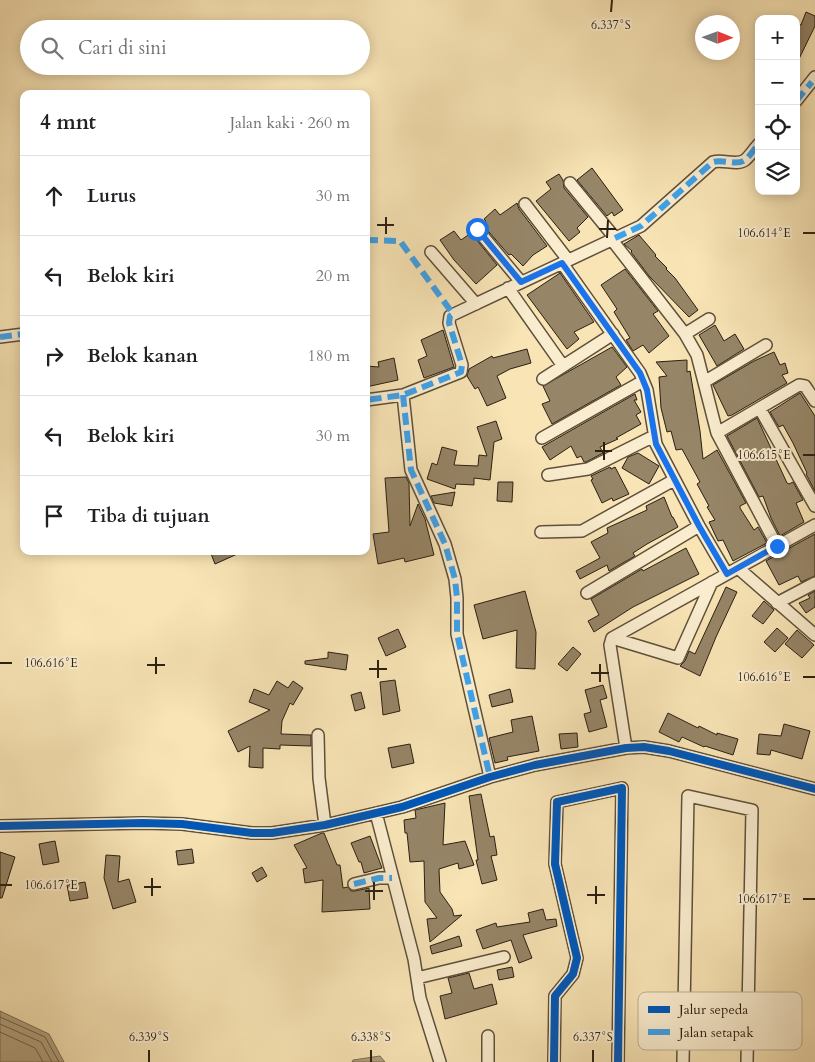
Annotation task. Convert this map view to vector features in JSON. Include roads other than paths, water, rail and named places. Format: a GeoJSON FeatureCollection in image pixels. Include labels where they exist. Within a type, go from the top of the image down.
{"type":"FeatureCollection","features":[{"type":"Feature","properties":{"kind":"street"},"geometry":{"type":"LineString","coordinates":[[800,97],[814,81]]}},
{"type":"Feature","properties":{"kind":"street"},"geometry":{"type":"LineString","coordinates":[[370,399],[403,395],[461,372],[462,365],[449,319],[453,314],[641,226],[713,162],[720,160],[740,162],[755,148]]}},
{"type":"Feature","properties":{"kind":"street"},"geometry":{"type":"LineString","coordinates":[[570,182],[684,334],[697,356],[717,433],[777,546]]}},
{"type":"Feature","properties":{"kind":"street"},"geometry":{"type":"LineString","coordinates":[[525,204],[640,373],[647,390],[656,444],[699,526],[727,574]]}},
{"type":"Feature","properties":{"kind":"street"},"geometry":{"type":"LineString","coordinates":[[477,229],[521,282]]}},
{"type":"Feature","properties":{"kind":"street"},"geometry":{"type":"LineString","coordinates":[[431,252],[476,304]]}},
{"type":"Feature","properties":{"kind":"street"},"geometry":{"type":"LineString","coordinates":[[508,288],[563,366]]}},
{"type":"Feature","properties":{"kind":"street"},"geometry":{"type":"LineString","coordinates":[[684,334],[709,319]]}},
{"type":"Feature","properties":{"kind":"street"},"geometry":{"type":"LineString","coordinates":[[0,337],[20,334]]}},
{"type":"Feature","properties":{"kind":"street"},"geometry":{"type":"LineString","coordinates":[[543,379],[613,334]]}},
{"type":"Feature","properties":{"kind":"street"},"geometry":{"type":"LineString","coordinates":[[704,382],[766,345]]}},
{"type":"Feature","properties":{"kind":"street"},"geometry":{"type":"LineString","coordinates":[[542,438],[643,381]]}},
{"type":"Feature","properties":{"kind":"street"},"geometry":{"type":"LineString","coordinates":[[717,433],[799,385],[805,386],[815,401]]}},
{"type":"Feature","properties":{"kind":"street"},"geometry":{"type":"LineString","coordinates":[[403,395],[411,470],[444,544],[455,579],[457,634],[490,777]]}},
{"type":"Feature","properties":{"kind":"street"},"geometry":{"type":"LineString","coordinates":[[760,409],[815,506]]}},
{"type":"Feature","properties":{"kind":"street"},"geometry":{"type":"LineString","coordinates":[[548,474],[588,470],[654,436]]}},
{"type":"Feature","properties":{"kind":"street"},"geometry":{"type":"LineString","coordinates":[[541,532],[582,531],[674,480]]}},
{"type":"Feature","properties":{"kind":"street"},"geometry":{"type":"LineString","coordinates":[[626,748],[610,645],[612,638],[815,525]]}},
{"type":"Feature","properties":{"kind":"street"},"geometry":{"type":"LineString","coordinates":[[587,593],[699,526]]}},
{"type":"Feature","properties":{"kind":"street"},"geometry":{"type":"LineString","coordinates":[[738,568],[815,635]]}},
{"type":"Feature","properties":{"kind":"street"},"geometry":{"type":"LineString","coordinates":[[612,638],[678,658],[712,582]]}},
{"type":"Feature","properties":{"kind":"street"},"geometry":{"type":"LineString","coordinates":[[777,603],[815,583]]}},
{"type":"Feature","properties":{"kind":"street"},"geometry":{"type":"LineString","coordinates":[[318,735],[319,778],[325,825]]}},
{"type":"Feature","properties":{"kind":"street"},"geometry":{"type":"LineString","coordinates":[[0,826],[182,824],[252,834],[272,833],[325,825],[402,807],[490,777],[534,765],[626,748],[644,747],[669,751],[815,789]]}},
{"type":"Feature","properties":{"kind":"street"},"geometry":{"type":"LineString","coordinates":[[554,1062],[555,996],[574,974],[577,958],[555,864],[557,802],[622,788],[618,1062]]}},
{"type":"Feature","properties":{"kind":"street"},"geometry":{"type":"LineString","coordinates":[[684,992],[688,796],[752,810],[748,992]]}},
{"type":"Feature","properties":{"kind":"street"},"geometry":{"type":"LineString","coordinates":[[376,813],[408,936],[420,998],[440,1062]]}},
{"type":"Feature","properties":{"kind":"street"},"geometry":{"type":"LineString","coordinates":[[354,884],[378,878],[392,878]]}},
{"type":"Feature","properties":{"kind":"street"},"geometry":{"type":"LineString","coordinates":[[417,978],[504,957]]}},
{"type":"Feature","properties":{"kind":"street"},"geometry":{"type":"LineString","coordinates":[[488,1036],[488,1062]]}},
{"type":"Feature","properties":{"kind":"water"},"geometry":{"type":"Polygon","coordinates":[[[0,1011],[49,1034],[64,1062],[0,1062],[0,1011]]]}},
{"type":"Feature","properties":{"kind":"water"},"geometry":{"type":"Polygon","coordinates":[[[380,1056],[385,1062],[352,1062],[353,1060],[380,1056]]]}}]}
